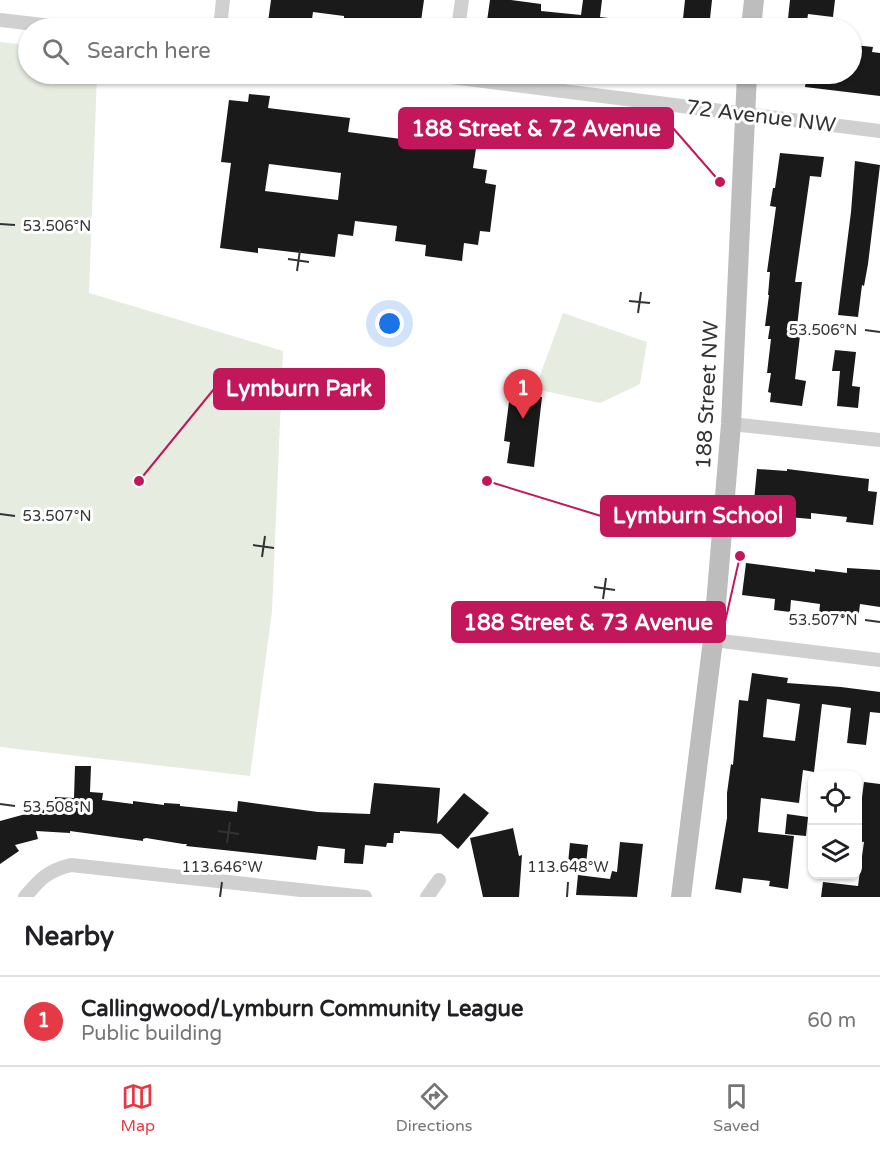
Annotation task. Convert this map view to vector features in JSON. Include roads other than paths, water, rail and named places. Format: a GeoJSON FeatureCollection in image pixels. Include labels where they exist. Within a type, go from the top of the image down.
{"type":"FeatureCollection","features":[{"type":"Feature","properties":{"kind":"street"},"geometry":{"type":"LineString","coordinates":[[221,18],[223,0]]}},
{"type":"Feature","properties":{"kind":"street"},"geometry":{"type":"LineString","coordinates":[[459,18],[462,0]]}},
{"type":"Feature","properties":{"kind":"street"},"geometry":{"type":"LineString","coordinates":[[752,18],[754,0]]}},
{"type":"Feature","properties":{"kind":"street"},"geometry":{"type":"LineString","coordinates":[[0,20],[18,22]]}},
{"type":"Feature","properties":{"kind":"street","name":"72 Avenue NW"},"geometry":{"type":"LineString","coordinates":[[520,84],[880,131]]}},
{"type":"Feature","properties":{"kind":"street","name":"188 Street NW"},"geometry":{"type":"LineString","coordinates":[[681,897],[713,640],[731,424],[746,84]]}},
{"type":"Feature","properties":{"kind":"street"},"geometry":{"type":"LineString","coordinates":[[731,424],[880,440]]}},
{"type":"Feature","properties":{"kind":"street"},"geometry":{"type":"LineString","coordinates":[[713,640],[880,660]]}},
{"type":"Feature","properties":{"kind":"street"},"geometry":{"type":"LineString","coordinates":[[25,897],[43,876],[54,869],[71,865],[364,897]]}},
{"type":"Feature","properties":{"kind":"street"},"geometry":{"type":"LineString","coordinates":[[427,897],[439,879]]}},
{"type":"Feature","properties":{"kind":"place","name":"188 Street & 72 Avenue"},"geometry":{"type":"Point","coordinates":[720,182]}},
{"type":"Feature","properties":{"kind":"place","name":"Callingwood/Lymburn Community League"},"geometry":{"type":"Point","coordinates":[523,419]}},
{"type":"Feature","properties":{"kind":"place","name":"Lymburn Park"},"geometry":{"type":"Point","coordinates":[139,481]}},
{"type":"Feature","properties":{"kind":"place","name":"Lymburn School"},"geometry":{"type":"Point","coordinates":[487,481]}},
{"type":"Feature","properties":{"kind":"place","name":"188 Street & 73 Avenue"},"geometry":{"type":"Point","coordinates":[740,556]}}]}
